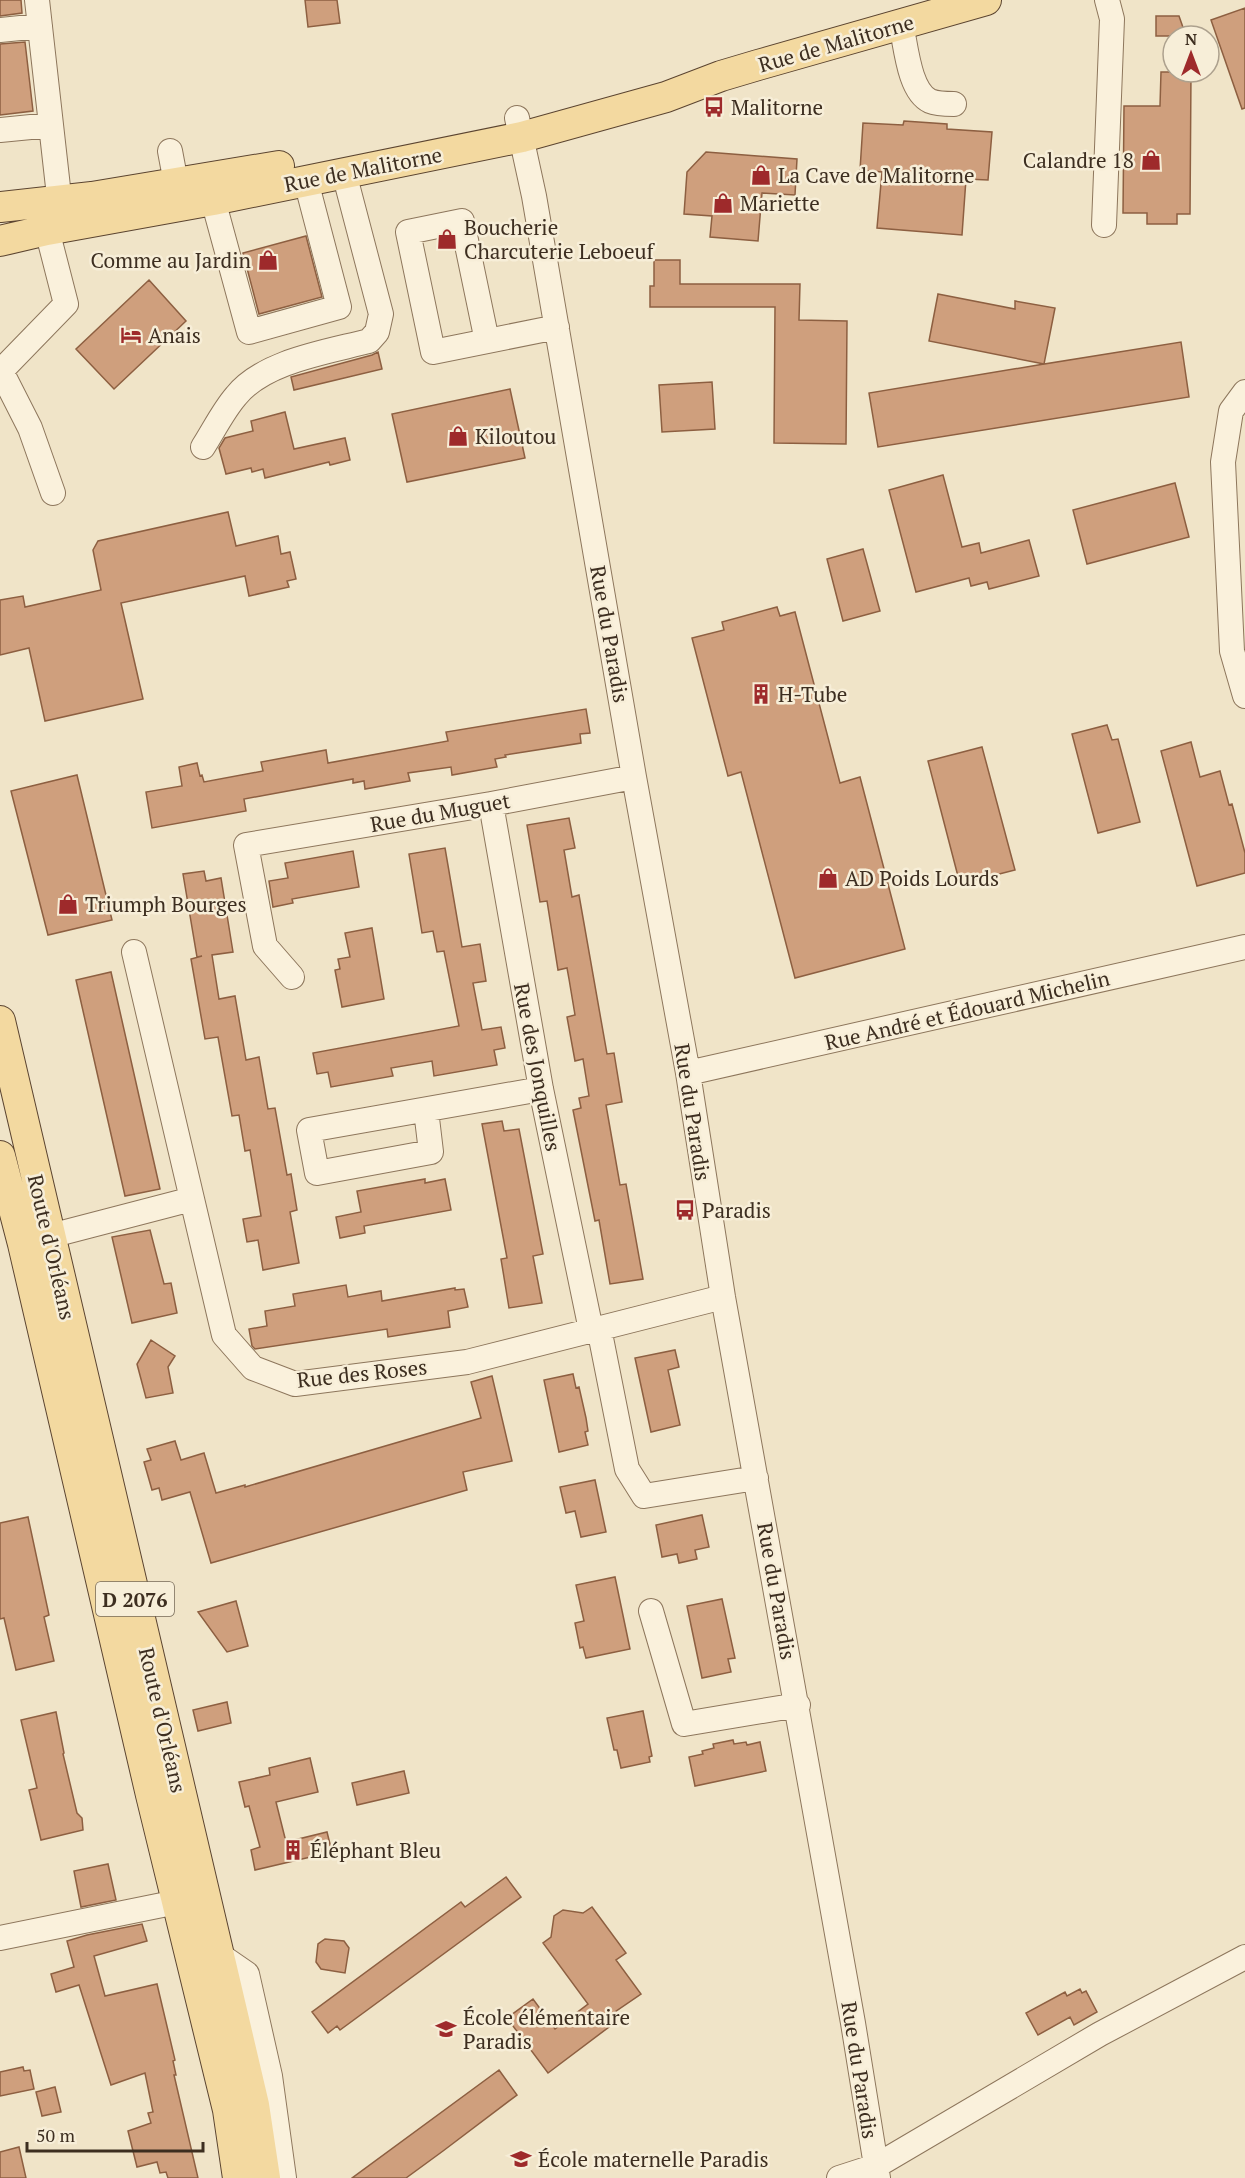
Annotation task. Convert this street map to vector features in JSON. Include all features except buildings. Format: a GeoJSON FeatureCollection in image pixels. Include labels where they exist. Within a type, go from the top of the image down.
{"type":"FeatureCollection","features":[{"type":"Feature","properties":{"kind":"main road","name":"Rue de Malitorne"},"geometry":{"type":"LineString","coordinates":[[0,241],[344,173],[721,76],[901,24],[932,7],[986,0]]}},
{"type":"Feature","properties":{"kind":"main road","name":"Rue de Malitorne"},"geometry":{"type":"LineString","coordinates":[[0,207],[92,197],[519,128]]}},
{"type":"Feature","properties":{"kind":"main road"},"geometry":{"type":"LineString","coordinates":[[0,194],[92,197]]}},
{"type":"Feature","properties":{"kind":"main road","name":"Route d'Orléans"},"geometry":{"type":"LineString","coordinates":[[0,1021],[254,2105],[265,2178]]}},
{"type":"Feature","properties":{"kind":"main road","name":"Route d'Orléans"},"geometry":{"type":"LineString","coordinates":[[0,1156],[23,1244],[228,2110],[238,2178]]}},
{"type":"Feature","properties":{"kind":"street"},"geometry":{"type":"LineString","coordinates":[[37,0],[59,196]]}},
{"type":"Feature","properties":{"kind":"street"},"geometry":{"type":"LineString","coordinates":[[1104,225],[1112,19],[1107,0]]}},
{"type":"Feature","properties":{"kind":"street"},"geometry":{"type":"LineString","coordinates":[[901,24],[914,80],[920,94],[933,103],[954,104]]}},
{"type":"Feature","properties":{"kind":"street"},"geometry":{"type":"LineString","coordinates":[[0,30],[40,26]]}},
{"type":"Feature","properties":{"kind":"street"},"geometry":{"type":"LineString","coordinates":[[0,130],[51,125]]}},
{"type":"Feature","properties":{"kind":"street","name":"Rue du Paradis"},"geometry":{"type":"LineString","coordinates":[[519,128],[534,196],[634,777],[688,1073],[723,1297],[798,1706],[877,2172]]}},
{"type":"Feature","properties":{"kind":"street"},"geometry":{"type":"LineString","coordinates":[[170,151],[176,183]]}},
{"type":"Feature","properties":{"kind":"street"},"geometry":{"type":"LineString","coordinates":[[203,447],[237,394],[260,376],[287,363],[369,341],[376,332],[381,314],[344,173]]}},
{"type":"Feature","properties":{"kind":"street"},"geometry":{"type":"LineString","coordinates":[[213,200],[249,332],[339,308],[306,180]]}},
{"type":"Feature","properties":{"kind":"street"},"geometry":{"type":"LineString","coordinates":[[487,341],[462,221],[408,232],[433,352],[556,327]]}},
{"type":"Feature","properties":{"kind":"street"},"geometry":{"type":"LineString","coordinates":[[47,230],[66,304],[1,371],[30,428],[53,493]]}},
{"type":"Feature","properties":{"kind":"street"},"geometry":{"type":"LineString","coordinates":[[1245,392],[1231,411],[1223,462],[1232,651],[1245,696]]}},
{"type":"Feature","properties":{"kind":"street","name":"Rue du Muguet"},"geometry":{"type":"LineString","coordinates":[[292,977],[265,946],[246,845],[491,804],[634,777]]}},
{"type":"Feature","properties":{"kind":"street","name":"Rue des Jonquilles"},"geometry":{"type":"LineString","coordinates":[[491,804],[541,1089],[627,1469],[644,1496],[756,1478]]}},
{"type":"Feature","properties":{"kind":"street","name":"Rue André et Édouard Michelin"},"geometry":{"type":"LineString","coordinates":[[688,1073],[1245,947]]}},
{"type":"Feature","properties":{"kind":"street","name":"Rue des Roses"},"geometry":{"type":"LineString","coordinates":[[134,952],[224,1335],[254,1368],[296,1384],[467,1362],[723,1297]]}},
{"type":"Feature","properties":{"kind":"street","name":"Route d'Orléans"},"geometry":{"type":"LineString","coordinates":[[0,1052],[16,1088]]}},
{"type":"Feature","properties":{"kind":"street"},"geometry":{"type":"LineString","coordinates":[[426,1110],[431,1152],[317,1173],[309,1130],[541,1089]]}},
{"type":"Feature","properties":{"kind":"street"},"geometry":{"type":"LineString","coordinates":[[50,1236],[192,1199]]}},
{"type":"Feature","properties":{"kind":"street"},"geometry":{"type":"LineString","coordinates":[[651,1611],[684,1724],[798,1706]]}},
{"type":"Feature","properties":{"kind":"street"},"geometry":{"type":"LineString","coordinates":[[0,1938],[177,1902]]}},
{"type":"Feature","properties":{"kind":"street"},"geometry":{"type":"LineString","coordinates":[[218,1954],[247,1974],[270,2076],[284,2178]]}},
{"type":"Feature","properties":{"kind":"street"},"geometry":{"type":"LineString","coordinates":[[839,2178],[877,2172],[1100,2034],[1245,1958]]}},
{"type":"Feature","properties":{"kind":"place","name":"Malitorne"},"geometry":{"type":"Point","coordinates":[714,107]}},
{"type":"Feature","properties":{"kind":"place","name":"Calandre 18"},"geometry":{"type":"Point","coordinates":[1151,160]}},
{"type":"Feature","properties":{"kind":"place","name":"La Cave de Malitorne"},"geometry":{"type":"Point","coordinates":[761,175]}},
{"type":"Feature","properties":{"kind":"place","name":"Mariette"},"geometry":{"type":"Point","coordinates":[723,203]}},
{"type":"Feature","properties":{"kind":"place","name":"Boucherie Charcuterie Leboeuf"},"geometry":{"type":"Point","coordinates":[447,239]}},
{"type":"Feature","properties":{"kind":"place","name":"Comme au Jardin"},"geometry":{"type":"Point","coordinates":[268,260]}},
{"type":"Feature","properties":{"kind":"place","name":"Anais"},"geometry":{"type":"Point","coordinates":[131,335]}},
{"type":"Feature","properties":{"kind":"place","name":"Kiloutou"},"geometry":{"type":"Point","coordinates":[458,436]}},
{"type":"Feature","properties":{"kind":"place","name":"H-Tube"},"geometry":{"type":"Point","coordinates":[761,694]}},
{"type":"Feature","properties":{"kind":"place","name":"AD Poids Lourds"},"geometry":{"type":"Point","coordinates":[828,878]}},
{"type":"Feature","properties":{"kind":"place","name":"Triumph Bourges"},"geometry":{"type":"Point","coordinates":[68,904]}},
{"type":"Feature","properties":{"kind":"place","name":"Paradis"},"geometry":{"type":"Point","coordinates":[685,1210]}},
{"type":"Feature","properties":{"kind":"place","name":"Éléphant Bleu"},"geometry":{"type":"Point","coordinates":[293,1850]}},
{"type":"Feature","properties":{"kind":"place","name":"École élémentaire Paradis"},"geometry":{"type":"Point","coordinates":[446,2029]}},
{"type":"Feature","properties":{"kind":"place","name":"École maternelle Paradis"},"geometry":{"type":"Point","coordinates":[521,2159]}}]}
